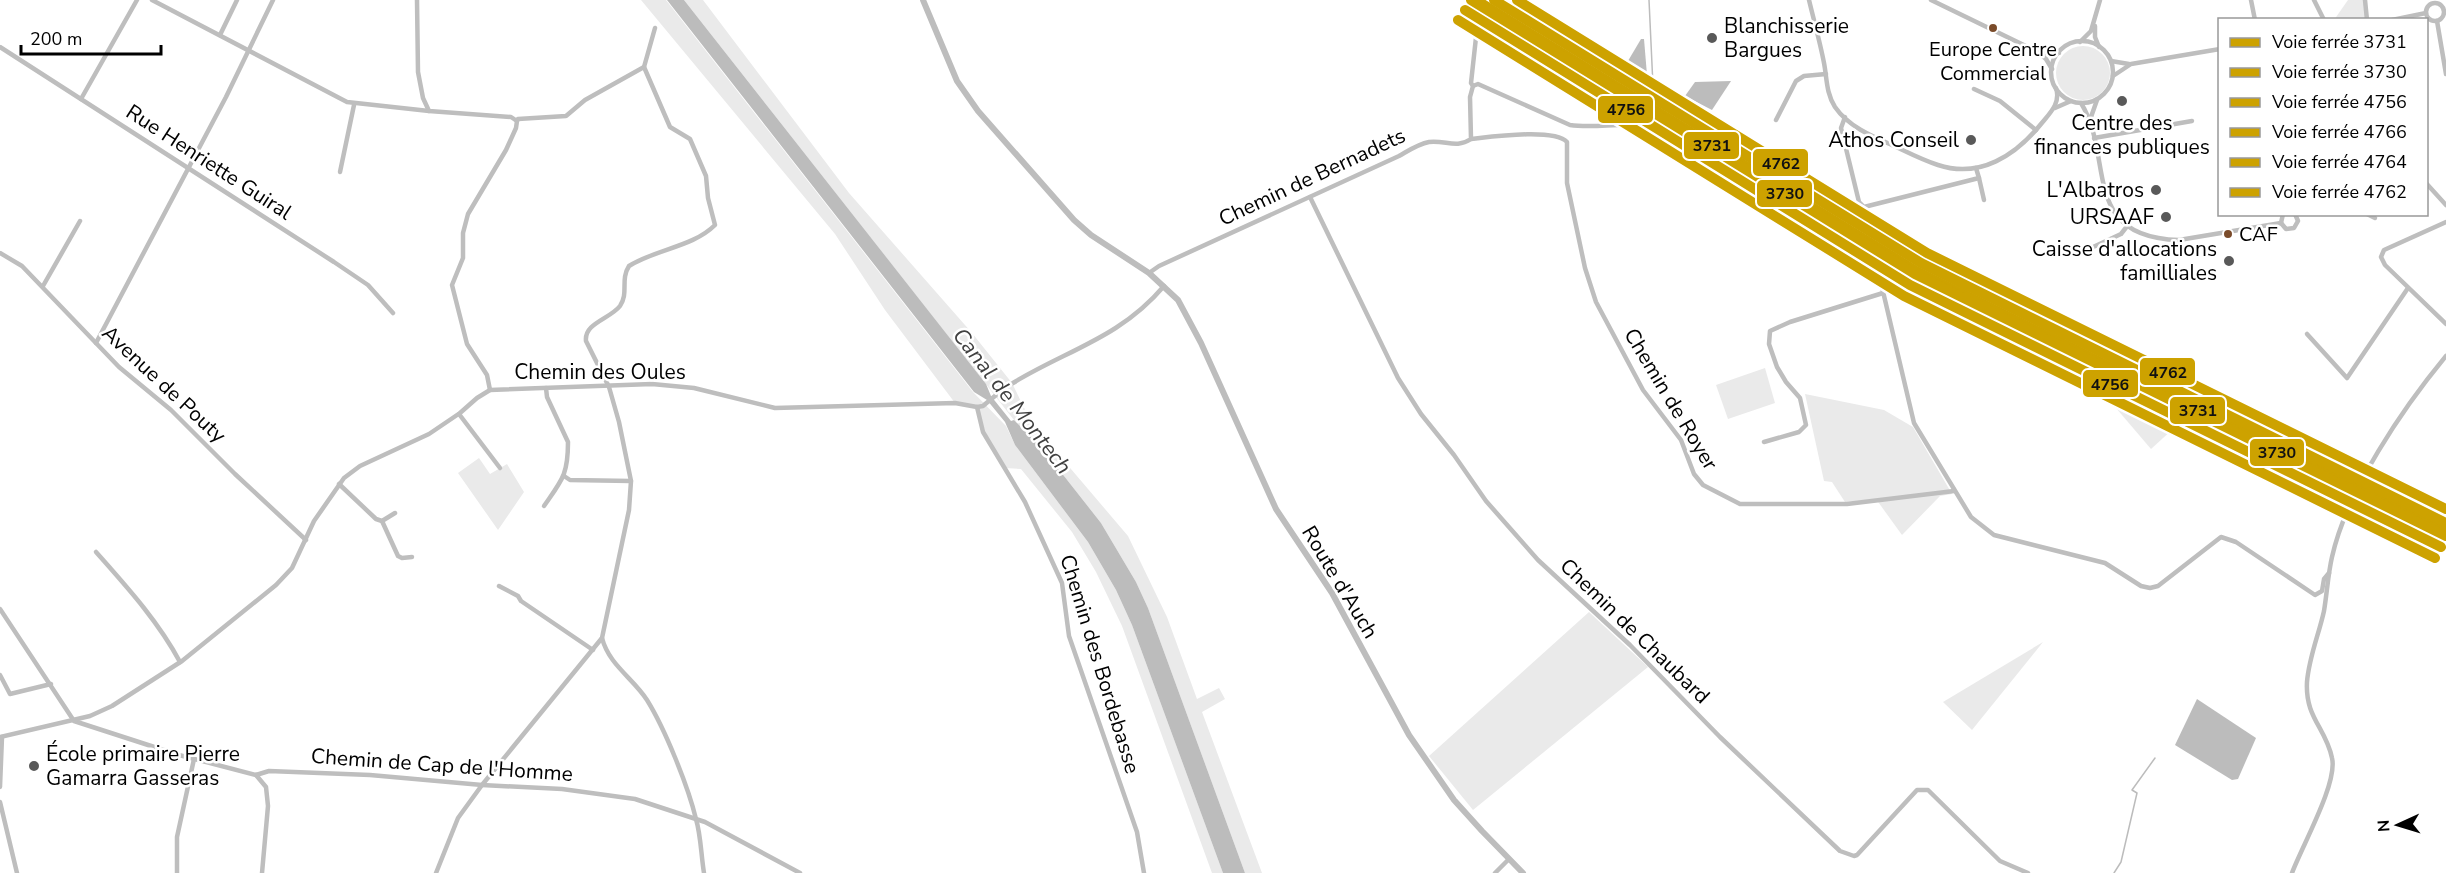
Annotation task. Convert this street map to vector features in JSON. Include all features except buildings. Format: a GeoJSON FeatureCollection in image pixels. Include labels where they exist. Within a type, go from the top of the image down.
{"type":"FeatureCollection","features":[{"type":"Feature","properties":{"kind":"main road","name":"Route d'Auch"},"geometry":{"type":"LineString","coordinates":[[923,0],[949,65],[978,111],[1074,220],[1091,235],[1165,285],[1178,300],[1201,344],[1276,509],[1332,593],[1408,735],[1454,800],[1520,872]]}},
{"type":"Feature","properties":{"kind":"street"},"geometry":{"type":"LineString","coordinates":[[81,99],[137,0]]}},
{"type":"Feature","properties":{"kind":"street"},"geometry":{"type":"LineString","coordinates":[[152,0],[354,105],[511,117],[517,121],[530,118],[552,118],[566,116],[585,100],[644,67]]}},
{"type":"Feature","properties":{"kind":"street"},"geometry":{"type":"LineString","coordinates":[[220,35],[237,0]]}},
{"type":"Feature","properties":{"kind":"street"},"geometry":{"type":"LineString","coordinates":[[96,343],[226,97],[273,0]]}},
{"type":"Feature","properties":{"kind":"street"},"geometry":{"type":"LineString","coordinates":[[417,0],[420,86],[429,111]]}},
{"type":"Feature","properties":{"kind":"street"},"geometry":{"type":"LineString","coordinates":[[1809,0],[1831,99],[1845,117],[1867,134],[1940,166],[1964,169],[1996,162],[2020,148],[2053,109],[2057,100],[2052,69],[2038,52],[1931,0]]}},
{"type":"Feature","properties":{"kind":"street"},"geometry":{"type":"LineString","coordinates":[[2100,0],[2095,37],[2111,61],[2113,76]]}},
{"type":"Feature","properties":{"kind":"street"},"geometry":{"type":"LineString","coordinates":[[2251,0],[2255,18]]}},
{"type":"Feature","properties":{"kind":"street"},"geometry":{"type":"LineString","coordinates":[[2314,0],[2323,18]]}},
{"type":"Feature","properties":{"kind":"street"},"geometry":{"type":"LineString","coordinates":[[2365,0],[2367,18]]}},
{"type":"Feature","properties":{"kind":"street"},"geometry":{"type":"LineString","coordinates":[[2426,13],[2433,3],[2439,4],[2445,10],[2442,18],[2437,21]]}},
{"type":"Feature","properties":{"kind":"street"},"geometry":{"type":"LineString","coordinates":[[1471,139],[1470,97],[1473,86],[1471,83],[1479,10]]}},
{"type":"Feature","properties":{"kind":"street"},"geometry":{"type":"LineString","coordinates":[[2402,18],[2426,13]]}},
{"type":"Feature","properties":{"kind":"street"},"geometry":{"type":"LineString","coordinates":[[2426,13],[2429,18],[2437,21]]}},
{"type":"Feature","properties":{"kind":"street"},"geometry":{"type":"LineString","coordinates":[[2437,21],[2446,74]]}},
{"type":"Feature","properties":{"kind":"street"},"geometry":{"type":"LineString","coordinates":[[2052,69],[2059,53],[2068,45],[2080,42],[2089,35],[2095,24]]}},
{"type":"Feature","properties":{"kind":"street"},"geometry":{"type":"LineString","coordinates":[[436,873],[458,818],[482,785],[602,638],[628,510],[631,481],[609,387],[586,341],[585,336],[588,329],[612,315],[620,306],[626,294],[624,279],[628,266],[706,234],[715,225],[708,198],[706,176],[690,139],[670,127],[644,67],[655,28]]}},
{"type":"Feature","properties":{"kind":"street"},"geometry":{"type":"LineString","coordinates":[[2080,42],[2100,47]]}},
{"type":"Feature","properties":{"kind":"street","name":"Rue Henriette Guiral"},"geometry":{"type":"LineString","coordinates":[[0,47],[368,285],[393,314]]}},
{"type":"Feature","properties":{"kind":"street"},"geometry":{"type":"LineString","coordinates":[[2111,61],[2132,64],[2218,49]]}},
{"type":"Feature","properties":{"kind":"street"},"geometry":{"type":"LineString","coordinates":[[2038,52],[2059,53]]}},
{"type":"Feature","properties":{"kind":"street"},"geometry":{"type":"LineString","coordinates":[[2056,88],[2071,101],[2081,103],[2097,99],[2105,93],[2113,76],[2132,64]]}},
{"type":"Feature","properties":{"kind":"street"},"geometry":{"type":"LineString","coordinates":[[1776,120],[1796,81],[1804,76],[1826,74]]}},
{"type":"Feature","properties":{"kind":"street"},"geometry":{"type":"LineString","coordinates":[[1473,86],[1478,84],[1570,124],[1585,127],[1645,126],[1661,130],[1868,259],[1875,268],[1883,293],[1914,423],[1971,517],[1994,535],[2105,563],[2141,586],[2150,588],[2158,586],[2221,537],[2236,542],[2315,595],[2322,591],[2324,579],[2329,573]]}},
{"type":"Feature","properties":{"kind":"street"},"geometry":{"type":"LineString","coordinates":[[1974,89],[2000,101],[2036,130]]}},
{"type":"Feature","properties":{"kind":"street"},"geometry":{"type":"LineString","coordinates":[[2097,99],[2092,108],[2091,120],[2102,185],[2108,201],[2128,225],[2150,237],[2179,240],[2281,223]]}},
{"type":"Feature","properties":{"kind":"street"},"geometry":{"type":"LineString","coordinates":[[2053,109],[2071,101]]}},
{"type":"Feature","properties":{"kind":"street"},"geometry":{"type":"LineString","coordinates":[[2081,103],[2091,120]]}},
{"type":"Feature","properties":{"kind":"street"},"geometry":{"type":"LineString","coordinates":[[340,172],[354,105]]}},
{"type":"Feature","properties":{"kind":"street"},"geometry":{"type":"LineString","coordinates":[[1845,117],[1841,128],[1859,202],[1864,207],[1979,178]]}},
{"type":"Feature","properties":{"kind":"street","name":"Chemin des Oules"},"geometry":{"type":"LineString","coordinates":[[517,121],[506,150],[468,214],[463,233],[463,258],[452,285],[467,344],[487,375],[490,390],[672,386],[694,388],[775,408],[955,403],[977,407],[984,405],[1012,383],[1108,334],[1151,301],[1165,285]]}},
{"type":"Feature","properties":{"kind":"street"},"geometry":{"type":"LineString","coordinates":[[2094,138],[2192,121]]}},
{"type":"Feature","properties":{"kind":"street","name":"Chemin de Royer"},"geometry":{"type":"LineString","coordinates":[[1471,139],[1509,134],[1550,136],[1563,138],[1567,142],[1567,183],[1585,268],[1596,302],[1643,390],[1681,440],[1694,474],[1703,485],[1740,504],[1847,504],[1954,491]]}},
{"type":"Feature","properties":{"kind":"street","name":"Chemin de Bernadets"},"geometry":{"type":"LineString","coordinates":[[1149,273],[1159,266],[1419,145],[1438,142],[1457,145],[1471,139]]}},
{"type":"Feature","properties":{"kind":"street"},"geometry":{"type":"LineString","coordinates":[[1976,168],[1984,200]]}},
{"type":"Feature","properties":{"kind":"street"},"geometry":{"type":"LineString","coordinates":[[2428,184],[2446,205]]}},
{"type":"Feature","properties":{"kind":"street","name":"Chemin de Chaubard"},"geometry":{"type":"LineString","coordinates":[[1310,197],[1398,378],[1421,414],[1454,455],[1486,501],[1538,560],[1630,645],[1720,737],[1840,851],[1857,855],[1917,790],[1923,788],[1928,790],[2000,861],[2016,871],[2028,873]]}},
{"type":"Feature","properties":{"kind":"street"},"geometry":{"type":"LineString","coordinates":[[2283,216],[2281,223],[2284,228],[2292,230],[2298,224],[2297,216]]}},
{"type":"Feature","properties":{"kind":"street"},"geometry":{"type":"LineString","coordinates":[[2371,216],[2375,218]]}},
{"type":"Feature","properties":{"kind":"street"},"geometry":{"type":"LineString","coordinates":[[43,286],[80,221]]}},
{"type":"Feature","properties":{"kind":"street"},"geometry":{"type":"LineString","coordinates":[[2446,222],[2384,250],[2381,257],[2382,261],[2408,288],[2446,324]]}},
{"type":"Feature","properties":{"kind":"street"},"geometry":{"type":"LineString","coordinates":[[2076,255],[2121,234],[2128,225]]}},
{"type":"Feature","properties":{"kind":"street","name":"Avenue de Pouty"},"geometry":{"type":"LineString","coordinates":[[0,254],[22,266],[119,367],[171,410],[306,540]]}},
{"type":"Feature","properties":{"kind":"street"},"geometry":{"type":"LineString","coordinates":[[2307,334],[2347,378],[2408,288]]}},
{"type":"Feature","properties":{"kind":"street"},"geometry":{"type":"LineString","coordinates":[[1764,442],[1799,432],[1806,425],[1800,398],[1777,367],[1769,344],[1770,331],[1790,322],[1883,293]]}},
{"type":"Feature","properties":{"kind":"street"},"geometry":{"type":"LineString","coordinates":[[2292,873],[2333,772],[2331,752],[2312,716],[2307,693],[2310,664],[2324,609],[2329,573],[2338,536],[2352,500],[2369,469],[2414,399],[2446,356]]}},
{"type":"Feature","properties":{"kind":"street"},"geometry":{"type":"LineString","coordinates":[[544,506],[564,476],[568,442],[547,397],[546,388]]}},
{"type":"Feature","properties":{"kind":"street"},"geometry":{"type":"LineString","coordinates":[[0,787],[1,737],[74,721],[112,706],[180,662],[276,585],[292,568],[314,521],[344,478],[360,466],[429,434],[490,390]]}},
{"type":"Feature","properties":{"kind":"street","name":"Chemin des Bordebasse"},"geometry":{"type":"LineString","coordinates":[[977,407],[982,432],[1025,502],[1062,583],[1069,636],[1137,832],[1144,873]]}},
{"type":"Feature","properties":{"kind":"street"},"geometry":{"type":"LineString","coordinates":[[459,414],[500,468]]}},
{"type":"Feature","properties":{"kind":"street"},"geometry":{"type":"LineString","coordinates":[[564,476],[570,480],[631,481]]}},
{"type":"Feature","properties":{"kind":"street"},"geometry":{"type":"LineString","coordinates":[[339,484],[373,518],[382,521],[398,556],[412,557]]}},
{"type":"Feature","properties":{"kind":"street"},"geometry":{"type":"LineString","coordinates":[[2352,500],[2370,507],[2414,532]]}},
{"type":"Feature","properties":{"kind":"street"},"geometry":{"type":"LineString","coordinates":[[382,521],[395,513]]}},
{"type":"Feature","properties":{"kind":"street"},"geometry":{"type":"LineString","coordinates":[[96,552],[166,635],[180,662]]}},
{"type":"Feature","properties":{"kind":"street"},"geometry":{"type":"LineString","coordinates":[[499,586],[518,596],[521,601],[593,650]]}},
{"type":"Feature","properties":{"kind":"street"},"geometry":{"type":"LineString","coordinates":[[0,609],[74,721]]}},
{"type":"Feature","properties":{"kind":"street"},"geometry":{"type":"LineString","coordinates":[[602,638],[605,650],[618,669],[636,685],[656,715],[697,820],[704,873]]}},
{"type":"Feature","properties":{"kind":"street"},"geometry":{"type":"LineString","coordinates":[[0,675],[10,694],[51,684]]}},
{"type":"Feature","properties":{"kind":"street","name":"Chemin de Cap de l'Homme"},"geometry":{"type":"LineString","coordinates":[[74,721],[194,759],[256,775],[269,771],[370,774],[482,785],[562,789],[634,798],[697,820],[800,873]]}},
{"type":"Feature","properties":{"kind":"street"},"geometry":{"type":"LineString","coordinates":[[177,873],[177,837],[194,759]]}},
{"type":"Feature","properties":{"kind":"street"},"geometry":{"type":"LineString","coordinates":[[256,775],[266,787],[268,806],[262,873]]}},
{"type":"Feature","properties":{"kind":"street"},"geometry":{"type":"LineString","coordinates":[[0,802],[17,873]]}},
{"type":"Feature","properties":{"kind":"street"},"geometry":{"type":"LineString","coordinates":[[1494,873],[1509,859]]}},
{"type":"Feature","properties":{"kind":"shaded area"},"geometry":{"type":"Polygon","coordinates":[[[641,0],[666,0],[973,392],[1006,426],[1015,445],[1088,542],[1116,590],[1132,625],[1223,873],[1212,873],[1122,626],[1096,572],[1072,532],[1021,469],[1005,468],[983,432],[977,407],[955,403],[885,310],[835,234],[641,0]]]}},
{"type":"Feature","properties":{"kind":"shaded area"},"geometry":{"type":"Polygon","coordinates":[[[667,0],[684,0],[986,384],[991,396],[1011,421],[1014,420],[1042,448],[1101,523],[1136,582],[1148,608],[1245,873],[1223,873],[1132,625],[1116,590],[1088,542],[1015,445],[1005,422],[987,400],[974,392],[667,0]]]}},
{"type":"Feature","properties":{"kind":"shaded area"},"geometry":{"type":"Polygon","coordinates":[[[684,0],[703,0],[849,193],[972,333],[1012,383],[1031,422],[1128,536],[1167,617],[1197,699],[1219,688],[1225,699],[1202,712],[1262,873],[1245,873],[1148,608],[1136,582],[1101,523],[1042,448],[1014,420],[684,0]]]}},
{"type":"Feature","properties":{"kind":"shaded area"},"geometry":{"type":"Polygon","coordinates":[[[2348,0],[2365,0],[2367,18],[2335,18],[2348,0]]]}},
{"type":"Feature","properties":{"kind":"shaded area"},"geometry":{"type":"Polygon","coordinates":[[[1641,39],[1644,39],[1647,75],[1645,77],[1625,66],[1641,39]]]}},
{"type":"Feature","properties":{"kind":"shaded area"},"geometry":{"type":"Polygon","coordinates":[[[2078,46],[2088,46],[2102,54],[2108,63],[2110,73],[2108,83],[2102,92],[2088,100],[2078,100],[2061,88],[2056,78],[2056,68],[2068,51],[2078,46]]]}},
{"type":"Feature","properties":{"kind":"shaded area"},"geometry":{"type":"Polygon","coordinates":[[[1731,81],[1712,110],[1685,96],[1695,82],[1731,81]]]}},
{"type":"Feature","properties":{"kind":"shaded area"},"geometry":{"type":"Polygon","coordinates":[[[1765,368],[1775,403],[1728,419],[1716,385],[1765,368]]]}},
{"type":"Feature","properties":{"kind":"shaded area"},"geometry":{"type":"Polygon","coordinates":[[[2091,370],[2185,418],[2151,449],[2087,374],[2091,370]]]}},
{"type":"Feature","properties":{"kind":"shaded area"},"geometry":{"type":"Polygon","coordinates":[[[1805,394],[1884,410],[1913,427],[1952,494],[1940,496],[1902,535],[1876,499],[1845,502],[1832,482],[1824,481],[1805,394]]]}},
{"type":"Feature","properties":{"kind":"shaded area"},"geometry":{"type":"Polygon","coordinates":[[[479,458],[490,474],[507,464],[524,492],[498,530],[458,473],[479,458]]]}},
{"type":"Feature","properties":{"kind":"shaded area"},"geometry":{"type":"Polygon","coordinates":[[[1589,612],[1648,667],[1473,810],[1429,756],[1589,612]]]}},
{"type":"Feature","properties":{"kind":"shaded area"},"geometry":{"type":"Polygon","coordinates":[[[2043,642],[1972,730],[1943,702],[2043,642]]]}},
{"type":"Feature","properties":{"kind":"shaded area"},"geometry":{"type":"Polygon","coordinates":[[[2197,699],[2256,738],[2238,779],[2232,780],[2175,745],[2197,699]]]}},
{"type":"Feature","properties":{"kind":"waterway"},"geometry":{"type":"LineString","coordinates":[[1649,0],[1653,86]]}},
{"type":"Feature","properties":{"kind":"waterway"},"geometry":{"type":"LineString","coordinates":[[2114,873],[2121,862],[2137,793],[2132,790],[2155,758]]}},
{"type":"Feature","properties":{"kind":"rail line","name":"3730"},"geometry":{"type":"LineString","coordinates":[[1471,0],[1915,274],[2446,536]]}},
{"type":"Feature","properties":{"kind":"rail line","name":"3731"},"geometry":{"type":"LineString","coordinates":[[1476,0],[1916,271],[2446,533]]}},
{"type":"Feature","properties":{"kind":"rail line","name":"4766"},"geometry":{"type":"LineString","coordinates":[[1494,0],[1921,263],[2446,523]]}},
{"type":"Feature","properties":{"kind":"rail line","name":"4762"},"geometry":{"type":"LineString","coordinates":[[1517,0],[1927,253],[2446,509]]}},
{"type":"Feature","properties":{"kind":"rail line","name":"4756"},"geometry":{"type":"LineString","coordinates":[[1465,10],[1910,285],[2441,547]]}},
{"type":"Feature","properties":{"kind":"rail line","name":"4764"},"geometry":{"type":"LineString","coordinates":[[1458,20],[1904,296],[2435,558]]}},
{"type":"Feature","properties":{"kind":"place","name":"Europe Centre Commercial"},"geometry":{"type":"Point","coordinates":[1993,28]}},
{"type":"Feature","properties":{"kind":"place","name":"Blanchisserie Bargues"},"geometry":{"type":"Point","coordinates":[1712,38]}},
{"type":"Feature","properties":{"kind":"place","name":"Centre des finances publiques"},"geometry":{"type":"Point","coordinates":[2122,101]}},
{"type":"Feature","properties":{"kind":"place","name":"Athos Conseil"},"geometry":{"type":"Point","coordinates":[1971,140]}},
{"type":"Feature","properties":{"kind":"place","name":"L'Albatros"},"geometry":{"type":"Point","coordinates":[2156,190]}},
{"type":"Feature","properties":{"kind":"place","name":"URSAAF"},"geometry":{"type":"Point","coordinates":[2166,217]}},
{"type":"Feature","properties":{"kind":"place","name":"CAF"},"geometry":{"type":"Point","coordinates":[2228,234]}},
{"type":"Feature","properties":{"kind":"place","name":"Caisse d'allocations familliales"},"geometry":{"type":"Point","coordinates":[2229,261]}},
{"type":"Feature","properties":{"kind":"place","name":"École primaire Pierre Gamarra Gasseras"},"geometry":{"type":"Point","coordinates":[34,766]}},
{"type":"Feature","properties":{"kind":"water label","name":"Canal de Montech"},"geometry":{"type":"Point","coordinates":[1012,401]}}]}
